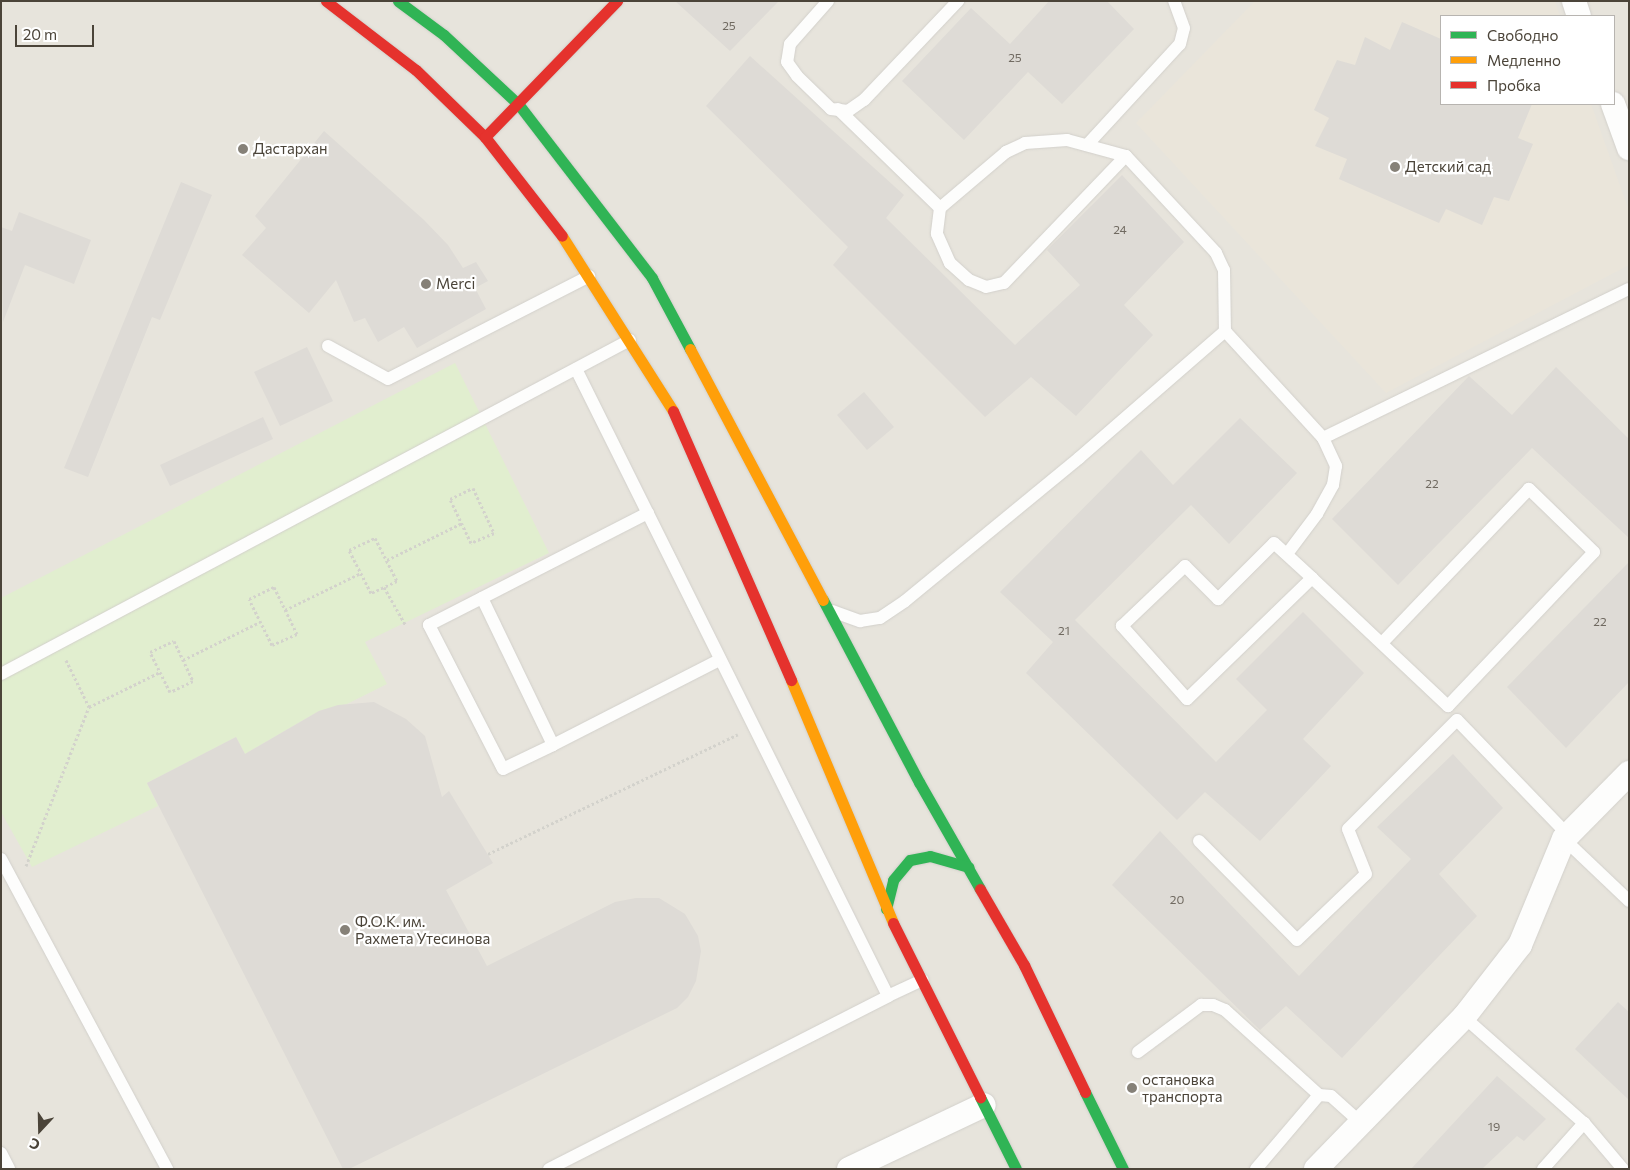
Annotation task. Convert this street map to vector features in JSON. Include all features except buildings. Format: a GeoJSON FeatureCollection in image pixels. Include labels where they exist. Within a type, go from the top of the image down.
{"type":"FeatureCollection","features":[{"type":"Feature","properties":{"kind":"street"},"geometry":{"type":"LineString","coordinates":[[326,1],[416,70],[485,137],[551,218],[668,400],[787,670],[886,909],[1016,1169]]}},
{"type":"Feature","properties":{"kind":"street"},"geometry":{"type":"LineString","coordinates":[[398,1],[444,36],[519,105],[612,222],[652,278],[828,610],[968,867],[1024,965],[1123,1169]]}},
{"type":"Feature","properties":{"kind":"street"},"geometry":{"type":"LineString","coordinates":[[485,137],[519,105],[604,6],[617,1]]}},
{"type":"Feature","properties":{"kind":"street"},"geometry":{"type":"LineString","coordinates":[[1574,1],[1579,15]]}},
{"type":"Feature","properties":{"kind":"street"},"geometry":{"type":"LineString","coordinates":[[1613,105],[1629,148]]}},
{"type":"Feature","properties":{"kind":"street"},"geometry":{"type":"LineString","coordinates":[[1316,1169],[1464,1017],[1520,945],[1566,837],[1629,773]]}},
{"type":"Feature","properties":{"kind":"street"},"geometry":{"type":"LineString","coordinates":[[886,909],[893,880],[910,860],[930,856],[956,861],[968,867]]}},
{"type":"Feature","properties":{"kind":"street"},"geometry":{"type":"LineString","coordinates":[[849,1169],[984,1105]]}},
{"type":"Feature","properties":{"kind":"lane"},"geometry":{"type":"LineString","coordinates":[[828,1],[790,44],[787,62],[797,76],[831,108],[848,111],[864,100],[958,1]]}},
{"type":"Feature","properties":{"kind":"lane"},"geometry":{"type":"LineString","coordinates":[[1087,145],[1180,44],[1184,28],[1174,1]]}},
{"type":"Feature","properties":{"kind":"lane"},"geometry":{"type":"LineString","coordinates":[[838,109],[940,208]]}},
{"type":"Feature","properties":{"kind":"lane"},"geometry":{"type":"LineString","coordinates":[[1126,156],[1004,283],[986,287],[970,280],[950,263],[936,234],[940,208],[1006,152],[1025,143],[1067,140],[1126,156],[1216,253],[1224,270],[1225,331],[1323,438],[1336,466],[1333,485],[1317,514],[1286,554]]}},
{"type":"Feature","properties":{"kind":"lane"},"geometry":{"type":"LineString","coordinates":[[328,346],[388,379],[589,276]]}},
{"type":"Feature","properties":{"kind":"lane"},"geometry":{"type":"LineString","coordinates":[[1323,438],[1629,289]]}},
{"type":"Feature","properties":{"kind":"lane"},"geometry":{"type":"LineString","coordinates":[[828,610],[860,621],[880,618],[905,601],[1079,458],[1225,331]]}},
{"type":"Feature","properties":{"kind":"lane"},"geometry":{"type":"LineString","coordinates":[[1,674],[630,340]]}},
{"type":"Feature","properties":{"kind":"lane"},"geometry":{"type":"LineString","coordinates":[[576,369],[719,660],[754,726],[888,996]]}},
{"type":"Feature","properties":{"kind":"lane"},"geometry":{"type":"LineString","coordinates":[[1383,642],[1529,489],[1594,552],[1448,706]]}},
{"type":"Feature","properties":{"kind":"lane"},"geometry":{"type":"LineString","coordinates":[[648,513],[429,625],[503,769],[719,660]]}},
{"type":"Feature","properties":{"kind":"lane"},"geometry":{"type":"LineString","coordinates":[[1312,578],[1187,699],[1122,626],[1185,566],[1218,599],[1274,543],[1383,642],[1448,706],[1457,720],[1629,902]]}},
{"type":"Feature","properties":{"kind":"lane"},"geometry":{"type":"LineString","coordinates":[[482,598],[553,745]]}},
{"type":"Feature","properties":{"kind":"lane"},"geometry":{"type":"LineString","coordinates":[[1199,841],[1297,940],[1366,874],[1348,829],[1457,720]]}},
{"type":"Feature","properties":{"kind":"lane"},"geometry":{"type":"LineString","coordinates":[[1,859],[167,1169]]}},
{"type":"Feature","properties":{"kind":"lane"},"geometry":{"type":"LineString","coordinates":[[549,1169],[888,996],[923,980]]}},
{"type":"Feature","properties":{"kind":"lane"},"geometry":{"type":"LineString","coordinates":[[1138,1052],[1201,1005],[1214,1005],[1225,1010],[1319,1095],[1331,1096],[1362,1123]]}},
{"type":"Feature","properties":{"kind":"lane"},"geometry":{"type":"LineString","coordinates":[[1464,1017],[1584,1123],[1623,1169]]}},
{"type":"Feature","properties":{"kind":"lane"},"geometry":{"type":"LineString","coordinates":[[1256,1169],[1319,1095]]}},
{"type":"Feature","properties":{"kind":"lane"},"geometry":{"type":"LineString","coordinates":[[1543,1169],[1584,1123]]}},
{"type":"Feature","properties":{"kind":"lane"},"geometry":{"type":"LineString","coordinates":[[1,1153],[9,1169]]}},
{"type":"Feature","properties":{"kind":"path"},"geometry":{"type":"LineString","coordinates":[[473,488],[494,533],[471,543],[462,523],[450,499],[473,488]]}},
{"type":"Feature","properties":{"kind":"path"},"geometry":{"type":"LineString","coordinates":[[387,560],[462,523]]}},
{"type":"Feature","properties":{"kind":"path"},"geometry":{"type":"LineString","coordinates":[[375,538],[397,581],[371,593],[361,573],[349,550],[375,538]]}},
{"type":"Feature","properties":{"kind":"path"},"geometry":{"type":"LineString","coordinates":[[285,610],[361,573]]}},
{"type":"Feature","properties":{"kind":"path"},"geometry":{"type":"LineString","coordinates":[[274,587],[296,634],[272,646],[260,622],[249,600],[274,587]]}},
{"type":"Feature","properties":{"kind":"path"},"geometry":{"type":"LineString","coordinates":[[384,587],[405,624]]}},
{"type":"Feature","properties":{"kind":"path"},"geometry":{"type":"LineString","coordinates":[[183,660],[260,622]]}},
{"type":"Feature","properties":{"kind":"path"},"geometry":{"type":"LineString","coordinates":[[174,641],[183,660],[193,681],[170,692],[150,652],[174,641]]}},
{"type":"Feature","properties":{"kind":"path"},"geometry":{"type":"LineString","coordinates":[[58,644],[89,707]]}},
{"type":"Feature","properties":{"kind":"path"},"geometry":{"type":"LineString","coordinates":[[18,889],[89,707],[160,672]]}},
{"type":"Feature","properties":{"kind":"path"},"geometry":{"type":"LineString","coordinates":[[488,854],[754,726]]}},
{"type":"Feature","properties":{"kind":"shaded area"},"geometry":{"type":"Polygon","coordinates":[[[1,1],[1629,1],[1629,1169],[1,1169],[1,1]]]}},
{"type":"Feature","properties":{"kind":"shaded area","name":"Детский сад"},"geometry":{"type":"Polygon","coordinates":[[[1255,1],[1555,1],[1560,15],[1440,15],[1440,105],[1591,105],[1629,211],[1629,265],[1386,393],[1136,123],[1255,1]]]}},
{"type":"Feature","properties":{"kind":"green space"},"geometry":{"type":"Polygon","coordinates":[[[455,363],[549,553],[365,642],[387,684],[347,704],[319,711],[245,754],[236,737],[147,783],[158,806],[32,867],[1,812],[1,598],[455,363]]]}},
{"type":"Feature","properties":{"kind":"traffic: fast"},"geometry":{"type":"LineString","coordinates":[[398,1],[444,35],[519,105],[652,278],[690,349]]}},
{"type":"Feature","properties":{"kind":"traffic: fast"},"geometry":{"type":"LineString","coordinates":[[823,600],[919,782],[980,889]]}},
{"type":"Feature","properties":{"kind":"traffic: fast"},"geometry":{"type":"LineString","coordinates":[[886,909],[893,880],[910,860],[930,856],[968,867]]}},
{"type":"Feature","properties":{"kind":"traffic: fast"},"geometry":{"type":"LineString","coordinates":[[1085,1092],[1123,1169]]}},
{"type":"Feature","properties":{"kind":"traffic: fast"},"geometry":{"type":"LineString","coordinates":[[980,1097],[1016,1169]]}},
{"type":"Feature","properties":{"kind":"traffic: slow"},"geometry":{"type":"LineString","coordinates":[[562,236],[673,411]]}},
{"type":"Feature","properties":{"kind":"traffic: slow"},"geometry":{"type":"LineString","coordinates":[[690,349],[823,600]]}},
{"type":"Feature","properties":{"kind":"traffic: slow"},"geometry":{"type":"LineString","coordinates":[[791,680],[893,923]]}},
{"type":"Feature","properties":{"kind":"traffic: jam"},"geometry":{"type":"LineString","coordinates":[[326,1],[416,70],[485,137],[562,236]]}},
{"type":"Feature","properties":{"kind":"traffic: jam"},"geometry":{"type":"LineString","coordinates":[[485,137],[617,1]]}},
{"type":"Feature","properties":{"kind":"traffic: jam"},"geometry":{"type":"LineString","coordinates":[[673,411],[791,680]]}},
{"type":"Feature","properties":{"kind":"traffic: jam"},"geometry":{"type":"LineString","coordinates":[[980,889],[1024,965],[1085,1092]]}},
{"type":"Feature","properties":{"kind":"traffic: jam"},"geometry":{"type":"LineString","coordinates":[[893,923],[980,1097]]}},
{"type":"Feature","properties":{"kind":"place","name":"Дастархан"},"geometry":{"type":"Point","coordinates":[243,149]}},
{"type":"Feature","properties":{"kind":"place","name":"Детский сад"},"geometry":{"type":"Point","coordinates":[1395,167]}},
{"type":"Feature","properties":{"kind":"place","name":"Merci"},"geometry":{"type":"Point","coordinates":[426,284]}},
{"type":"Feature","properties":{"kind":"place","name":"Ф.О.К. им. Рахмета Утесинова"},"geometry":{"type":"Point","coordinates":[345,930]}},
{"type":"Feature","properties":{"kind":"place","name":"остановка транспорта"},"geometry":{"type":"Point","coordinates":[1132,1088]}}]}
